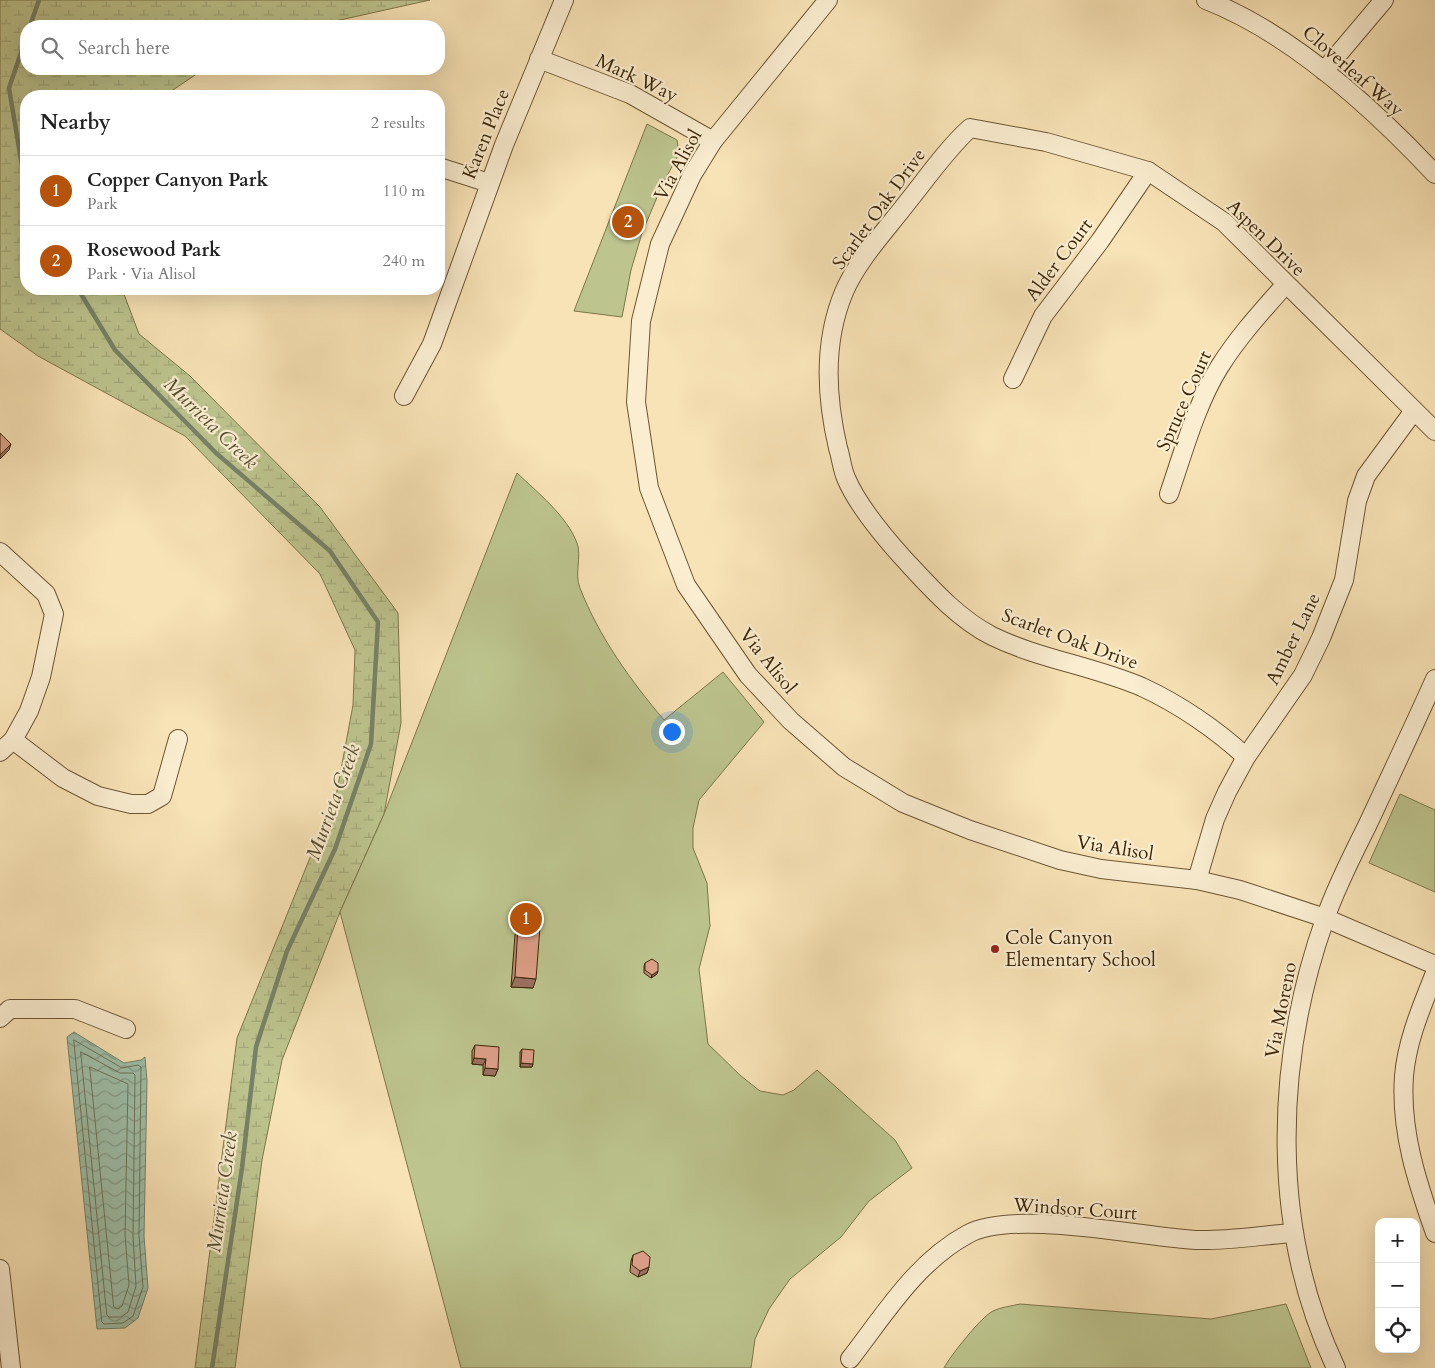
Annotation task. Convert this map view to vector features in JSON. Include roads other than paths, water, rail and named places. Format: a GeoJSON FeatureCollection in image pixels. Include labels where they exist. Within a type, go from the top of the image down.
{"type":"FeatureCollection","features":[{"type":"Feature","properties":{"kind":"street","name":"Karen Place"},"geometry":{"type":"LineString","coordinates":[[404,396],[432,344],[489,183],[564,0]]}},
{"type":"Feature","properties":{"kind":"street","name":"Via Alisol"},"geometry":{"type":"LineString","coordinates":[[828,0],[714,141],[692,175],[660,244],[640,330],[636,402],[649,488],[686,585],[748,675],[791,721],[844,768],[903,803],[970,830],[1060,860],[1101,869],[1197,880],[1240,890],[1325,918],[1435,965]]}},
{"type":"Feature","properties":{"kind":"street","name":"Cloverleaf Way"},"geometry":{"type":"LineString","coordinates":[[1206,0],[1228,9],[1288,42],[1324,71],[1435,174]]}},
{"type":"Feature","properties":{"kind":"street"},"geometry":{"type":"LineString","coordinates":[[1324,71],[1384,0]]}},
{"type":"Feature","properties":{"kind":"street","name":"Mark Way"},"geometry":{"type":"LineString","coordinates":[[540,59],[630,94],[714,141]]}},
{"type":"Feature","properties":{"kind":"street","name":"Aspen Drive"},"geometry":{"type":"LineString","coordinates":[[970,128],[1046,142],[1148,170],[1224,222],[1413,412],[1435,431]]}},
{"type":"Feature","properties":{"kind":"street","name":"Scarlet Oak Drive"},"geometry":{"type":"LineString","coordinates":[[970,128],[954,143],[877,241],[844,292],[832,334],[827,375],[831,416],[846,478],[884,537],[935,592],[968,621],[992,636],[1078,668],[1141,687],[1172,703],[1229,741],[1246,757]]}},
{"type":"Feature","properties":{"kind":"street"},"geometry":{"type":"LineString","coordinates":[[445,169],[489,183]]}},
{"type":"Feature","properties":{"kind":"street","name":"Alder Court"},"geometry":{"type":"LineString","coordinates":[[1013,379],[1043,316],[1100,242],[1148,170]]}},
{"type":"Feature","properties":{"kind":"street","name":"Spruce Court"},"geometry":{"type":"LineString","coordinates":[[1169,494],[1193,423],[1219,367],[1250,324],[1285,285]]}},
{"type":"Feature","properties":{"kind":"street","name":"Amber Lane"},"geometry":{"type":"LineString","coordinates":[[1197,880],[1215,819],[1246,757],[1303,674],[1321,638],[1344,580],[1356,509],[1366,476],[1413,412]]}},
{"type":"Feature","properties":{"kind":"street"},"geometry":{"type":"LineString","coordinates":[[0,552],[46,594],[54,614],[41,677],[29,711],[13,740],[0,752]]}},
{"type":"Feature","properties":{"kind":"street","name":"Via Moreno"},"geometry":{"type":"LineString","coordinates":[[1336,1368],[1314,1315],[1294,1233],[1288,1182],[1288,1091],[1303,993],[1325,918],[1435,679]]}},
{"type":"Feature","properties":{"kind":"street"},"geometry":{"type":"LineString","coordinates":[[13,740],[63,778],[98,796],[131,804],[148,804],[162,796],[169,778],[178,739]]}},
{"type":"Feature","properties":{"kind":"street"},"geometry":{"type":"LineString","coordinates":[[1435,973],[1411,1039],[1404,1075],[1404,1105],[1405,1126],[1413,1169],[1435,1233]]}},
{"type":"Feature","properties":{"kind":"street"},"geometry":{"type":"LineString","coordinates":[[0,1018],[10,1009],[75,1009],[126,1029]]}},
{"type":"Feature","properties":{"kind":"street","name":"Windsor Court"},"geometry":{"type":"LineString","coordinates":[[850,1359],[928,1260],[970,1232],[1019,1224],[1054,1225],[1216,1240],[1294,1233]]}},
{"type":"Feature","properties":{"kind":"street"},"geometry":{"type":"LineString","coordinates":[[0,1268],[11,1368]]}},
{"type":"Feature","properties":{"kind":"water"},"geometry":{"type":"Polygon","coordinates":[[[74,1032],[124,1063],[141,1060],[145,1057],[147,1081],[144,1236],[148,1288],[138,1318],[125,1328],[97,1329],[67,1037],[74,1032]]]}},
{"type":"Feature","properties":{"kind":"waterway","name":"Murrieta Creek"},"geometry":{"type":"LineString","coordinates":[[32,20],[39,0]]}},
{"type":"Feature","properties":{"kind":"waterway","name":"Murrieta Creek"},"geometry":{"type":"LineString","coordinates":[[20,56],[9,88],[20,154]]}},
{"type":"Feature","properties":{"kind":"waterway","name":"Murrieta Creek"},"geometry":{"type":"LineString","coordinates":[[82,295],[115,350],[216,453],[330,551],[378,622],[371,744],[335,849],[287,951],[256,1047],[242,1168],[212,1368]]}},
{"type":"Feature","properties":{"kind":"place","name":"Rosewood Park"},"geometry":{"type":"Point","coordinates":[628,222]}},
{"type":"Feature","properties":{"kind":"place","name":"Copper Canyon Park"},"geometry":{"type":"Point","coordinates":[526,919]}},
{"type":"Feature","properties":{"kind":"place","name":"Cole Canyon Elementary School"},"geometry":{"type":"Point","coordinates":[995,949]}}]}
